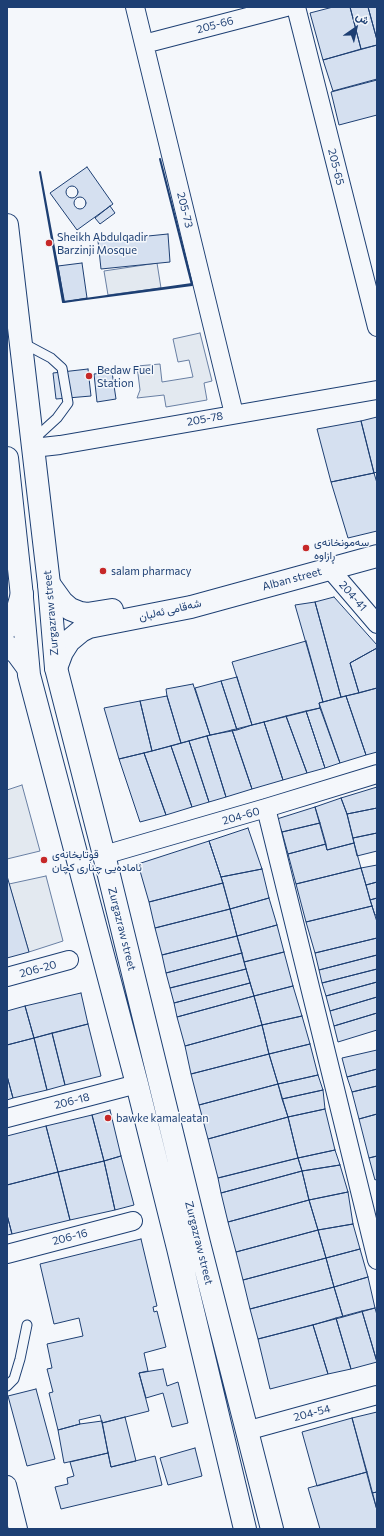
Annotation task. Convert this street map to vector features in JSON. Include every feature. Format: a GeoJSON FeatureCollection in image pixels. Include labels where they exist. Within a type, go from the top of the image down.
{"type":"FeatureCollection","features":[{"type":"Feature","properties":{"kind":"main road","name":"Zurgazraw street"},"geometry":{"type":"LineString","coordinates":[[7,225],[49,584],[56,668],[104,855],[198,1243],[272,1529]]}},
{"type":"Feature","properties":{"kind":"main road","name":"Zurgazraw street"},"geometry":{"type":"LineString","coordinates":[[7,458],[22,594],[28,668],[137,1084],[245,1529]]}},
{"type":"Feature","properties":{"kind":"main road","name":"Alban street"},"geometry":{"type":"LineString","coordinates":[[206,602],[377,556]]}},
{"type":"Feature","properties":{"kind":"main road","name":"شەقامی ئەلبان"},"geometry":{"type":"LineString","coordinates":[[49,584],[62,602],[70,609],[87,614],[176,598],[206,602]]}},
{"type":"Feature","properties":{"kind":"main road"},"geometry":{"type":"LineString","coordinates":[[7,628],[15,619],[22,594]]}},
{"type":"Feature","properties":{"kind":"main road","name":"شەقامی ئەلبان"},"geometry":{"type":"LineString","coordinates":[[56,668],[62,652],[69,641],[81,631],[89,627],[175,611],[206,602]]}},
{"type":"Feature","properties":{"kind":"main road"},"geometry":{"type":"LineString","coordinates":[[7,646],[17,653],[28,668]]}},
{"type":"Feature","properties":{"kind":"main road"},"geometry":{"type":"LineString","coordinates":[[178,1248],[198,1243]]}},
{"type":"Feature","properties":{"kind":"street","name":"205-73"},"geometry":{"type":"LineString","coordinates":[[135,7],[234,414]]}},
{"type":"Feature","properties":{"kind":"street","name":"205-66"},"geometry":{"type":"LineString","coordinates":[[144,44],[286,7]]}},
{"type":"Feature","properties":{"kind":"street","name":"205-65"},"geometry":{"type":"LineString","coordinates":[[296,7],[377,327]]}},
{"type":"Feature","properties":{"kind":"street","name":"205-78"},"geometry":{"type":"LineString","coordinates":[[32,444],[60,445],[377,390]]}},
{"type":"Feature","properties":{"kind":"street","name":"204-41"},"geometry":{"type":"LineString","coordinates":[[330,569],[377,624]]}},
{"type":"Feature","properties":{"kind":"street","name":"204-60"},"geometry":{"type":"LineString","coordinates":[[104,855],[377,774]]}},
{"type":"Feature","properties":{"kind":"street"},"geometry":{"type":"LineString","coordinates":[[266,808],[377,1260]]}},
{"type":"Feature","properties":{"kind":"street","name":"206-20"},"geometry":{"type":"LineString","coordinates":[[7,977],[69,960]]}},
{"type":"Feature","properties":{"kind":"street","name":"206-18"},"geometry":{"type":"LineString","coordinates":[[7,1118],[137,1084]]}},
{"type":"Feature","properties":{"kind":"street","name":"206-16"},"geometry":{"type":"LineString","coordinates":[[7,1254],[133,1221]]}},
{"type":"Feature","properties":{"kind":"street","name":"204-54"},"geometry":{"type":"LineString","coordinates":[[246,1431],[377,1395]]}},
{"type":"Feature","properties":{"kind":"street"},"geometry":{"type":"LineString","coordinates":[[7,1485],[14,1523]]}},
{"type":"Feature","properties":{"kind":"lane"},"geometry":{"type":"LineString","coordinates":[[20,341],[51,358],[62,368],[68,403],[57,418],[32,444]]}},
{"type":"Feature","properties":{"kind":"lane"},"geometry":{"type":"LineString","coordinates":[[7,1386],[14,1379],[27,1325]]}},
{"type":"Feature","properties":{"kind":"shaded area"},"geometry":{"type":"Polygon","coordinates":[[[157,263],[161,288],[108,295],[104,271],[157,263]]]}},
{"type":"Feature","properties":{"kind":"shaded area"},"geometry":{"type":"Polygon","coordinates":[[[200,333],[212,381],[204,383],[207,400],[166,407],[164,395],[137,398],[140,390],[137,366],[160,364],[162,382],[193,377],[189,360],[178,362],[173,339],[200,333]]]}},
{"type":"Feature","properties":{"kind":"shaded area"},"geometry":{"type":"Polygon","coordinates":[[[22,785],[40,851],[7,859],[7,790],[22,785]]]}},
{"type":"Feature","properties":{"kind":"shaded area"},"geometry":{"type":"Polygon","coordinates":[[[46,876],[63,941],[29,952],[9,884],[46,876]]]}},
{"type":"Feature","properties":{"kind":"building"},"geometry":{"type":"Polygon","coordinates":[[[333,7],[350,7],[361,49],[323,60],[310,13],[333,7]]]}},
{"type":"Feature","properties":{"kind":"building"},"geometry":{"type":"Polygon","coordinates":[[[350,7],[368,7],[377,45],[361,49],[350,7]]]}},
{"type":"Feature","properties":{"kind":"building"},"geometry":{"type":"Polygon","coordinates":[[[368,7],[377,7],[377,40],[368,7]]]}},
{"type":"Feature","properties":{"kind":"building"},"geometry":{"type":"Polygon","coordinates":[[[377,45],[377,79],[333,91],[323,60],[377,45]]]}},
{"type":"Feature","properties":{"kind":"building"},"geometry":{"type":"Polygon","coordinates":[[[377,80],[377,115],[339,125],[331,92],[377,80]]]}},
{"type":"Feature","properties":{"kind":"building"},"geometry":{"type":"Polygon","coordinates":[[[87,167],[113,204],[77,230],[50,193],[87,167]]]}},
{"type":"Feature","properties":{"kind":"building"},"geometry":{"type":"Polygon","coordinates":[[[70,186],[74,186],[78,192],[74,198],[70,198],[66,194],[66,190],[70,186]]]}},
{"type":"Feature","properties":{"kind":"building"},"geometry":{"type":"Polygon","coordinates":[[[78,197],[82,197],[86,203],[82,209],[78,209],[74,205],[74,201],[78,197]]]}},
{"type":"Feature","properties":{"kind":"building"},"geometry":{"type":"Polygon","coordinates":[[[110,206],[115,213],[100,224],[95,218],[110,206]]]}},
{"type":"Feature","properties":{"kind":"building"},"geometry":{"type":"Polygon","coordinates":[[[168,234],[170,262],[101,269],[98,241],[168,234]]]}},
{"type":"Feature","properties":{"kind":"building"},"geometry":{"type":"Polygon","coordinates":[[[82,263],[87,298],[64,302],[58,266],[82,263]]]}},
{"type":"Feature","properties":{"kind":"building"},"geometry":{"type":"Polygon","coordinates":[[[88,369],[91,396],[56,399],[53,373],[88,369]]]}},
{"type":"Feature","properties":{"kind":"building"},"geometry":{"type":"Polygon","coordinates":[[[112,372],[116,399],[97,402],[94,374],[112,372]]]}},
{"type":"Feature","properties":{"kind":"building"},"geometry":{"type":"Polygon","coordinates":[[[377,417],[377,472],[374,473],[361,421],[377,417]]]}},
{"type":"Feature","properties":{"kind":"building"},"geometry":{"type":"Polygon","coordinates":[[[361,421],[374,473],[331,482],[317,429],[361,421]]]}},
{"type":"Feature","properties":{"kind":"building"},"geometry":{"type":"Polygon","coordinates":[[[374,473],[377,483],[377,531],[348,538],[331,482],[374,473]]]}},
{"type":"Feature","properties":{"kind":"building"},"geometry":{"type":"Polygon","coordinates":[[[334,597],[377,645],[377,648],[350,663],[359,693],[341,697],[315,602],[334,597]]]}},
{"type":"Feature","properties":{"kind":"building"},"geometry":{"type":"Polygon","coordinates":[[[315,602],[341,697],[323,702],[295,605],[315,602]]]}},
{"type":"Feature","properties":{"kind":"building"},"geometry":{"type":"Polygon","coordinates":[[[306,641],[323,702],[319,703],[320,708],[252,725],[232,662],[306,641]]]}},
{"type":"Feature","properties":{"kind":"building"},"geometry":{"type":"Polygon","coordinates":[[[377,648],[377,688],[359,693],[350,663],[377,648]]]}},
{"type":"Feature","properties":{"kind":"building"},"geometry":{"type":"Polygon","coordinates":[[[237,677],[252,725],[237,730],[221,681],[237,677]]]}},
{"type":"Feature","properties":{"kind":"building"},"geometry":{"type":"Polygon","coordinates":[[[221,681],[237,730],[210,735],[195,688],[221,681]]]}},
{"type":"Feature","properties":{"kind":"building"},"geometry":{"type":"Polygon","coordinates":[[[193,684],[210,735],[181,743],[166,689],[193,684]]]}},
{"type":"Feature","properties":{"kind":"building"},"geometry":{"type":"Polygon","coordinates":[[[377,688],[377,752],[366,755],[346,696],[377,688]]]}},
{"type":"Feature","properties":{"kind":"building"},"geometry":{"type":"Polygon","coordinates":[[[167,696],[181,743],[152,751],[140,701],[167,696]]]}},
{"type":"Feature","properties":{"kind":"building"},"geometry":{"type":"Polygon","coordinates":[[[346,696],[366,755],[340,763],[319,703],[346,696]]]}},
{"type":"Feature","properties":{"kind":"building"},"geometry":{"type":"Polygon","coordinates":[[[140,701],[152,751],[119,759],[104,708],[140,701]]]}},
{"type":"Feature","properties":{"kind":"building"},"geometry":{"type":"Polygon","coordinates":[[[320,708],[340,763],[325,768],[306,711],[320,708]]]}},
{"type":"Feature","properties":{"kind":"building"},"geometry":{"type":"Polygon","coordinates":[[[306,711],[325,768],[307,773],[286,716],[306,711]]]}},
{"type":"Feature","properties":{"kind":"building"},"geometry":{"type":"Polygon","coordinates":[[[286,716],[307,773],[283,780],[264,722],[286,716]]]}},
{"type":"Feature","properties":{"kind":"building"},"geometry":{"type":"Polygon","coordinates":[[[264,722],[283,780],[252,789],[232,730],[264,722]]]}},
{"type":"Feature","properties":{"kind":"building"},"geometry":{"type":"Polygon","coordinates":[[[232,730],[252,789],[226,797],[207,736],[232,730]]]}},
{"type":"Feature","properties":{"kind":"building"},"geometry":{"type":"Polygon","coordinates":[[[207,736],[226,797],[209,802],[189,741],[207,736]]]}},
{"type":"Feature","properties":{"kind":"building"},"geometry":{"type":"Polygon","coordinates":[[[189,741],[209,802],[192,807],[171,746],[189,741]]]}},
{"type":"Feature","properties":{"kind":"building"},"geometry":{"type":"Polygon","coordinates":[[[171,746],[192,807],[166,815],[144,753],[171,746]]]}},
{"type":"Feature","properties":{"kind":"building"},"geometry":{"type":"Polygon","coordinates":[[[144,753],[166,815],[140,822],[119,759],[144,753]]]}},
{"type":"Feature","properties":{"kind":"building"},"geometry":{"type":"Polygon","coordinates":[[[377,787],[377,808],[347,814],[341,798],[377,787]]]}},
{"type":"Feature","properties":{"kind":"building"},"geometry":{"type":"Polygon","coordinates":[[[341,798],[347,814],[354,843],[327,850],[315,807],[341,798]]]}},
{"type":"Feature","properties":{"kind":"building"},"geometry":{"type":"Polygon","coordinates":[[[315,807],[320,823],[282,832],[277,819],[315,807]]]}},
{"type":"Feature","properties":{"kind":"building"},"geometry":{"type":"Polygon","coordinates":[[[377,808],[377,833],[353,838],[347,814],[377,808]]]}},
{"type":"Feature","properties":{"kind":"building"},"geometry":{"type":"Polygon","coordinates":[[[320,823],[326,844],[288,854],[282,832],[320,823]]]}},
{"type":"Feature","properties":{"kind":"building"},"geometry":{"type":"Polygon","coordinates":[[[248,828],[262,869],[221,877],[209,841],[248,828]]]}},
{"type":"Feature","properties":{"kind":"building"},"geometry":{"type":"Polygon","coordinates":[[[377,833],[377,851],[357,856],[353,838],[377,833]]]}},
{"type":"Feature","properties":{"kind":"building"},"geometry":{"type":"Polygon","coordinates":[[[209,841],[223,883],[149,902],[138,864],[209,841]]]}},
{"type":"Feature","properties":{"kind":"building"},"geometry":{"type":"Polygon","coordinates":[[[354,843],[361,868],[296,884],[288,854],[326,844],[327,850],[354,843]]]}},
{"type":"Feature","properties":{"kind":"building"},"geometry":{"type":"Polygon","coordinates":[[[377,865],[377,882],[366,885],[361,868],[377,865]]]}},
{"type":"Feature","properties":{"kind":"building"},"geometry":{"type":"Polygon","coordinates":[[[361,868],[372,906],[306,922],[296,884],[361,868]]]}},
{"type":"Feature","properties":{"kind":"building"},"geometry":{"type":"Polygon","coordinates":[[[262,869],[269,898],[230,909],[221,877],[262,869]]]}},
{"type":"Feature","properties":{"kind":"building"},"geometry":{"type":"Polygon","coordinates":[[[7,876],[29,952],[7,958],[7,876]]]}},
{"type":"Feature","properties":{"kind":"building"},"geometry":{"type":"Polygon","coordinates":[[[377,882],[377,898],[370,900],[366,885],[377,882]]]}},
{"type":"Feature","properties":{"kind":"building"},"geometry":{"type":"Polygon","coordinates":[[[223,883],[230,909],[155,928],[149,902],[223,883]]]}},
{"type":"Feature","properties":{"kind":"building"},"geometry":{"type":"Polygon","coordinates":[[[269,898],[277,925],[237,936],[230,909],[269,898]]]}},
{"type":"Feature","properties":{"kind":"building"},"geometry":{"type":"Polygon","coordinates":[[[377,898],[377,915],[375,915],[370,900],[377,898]]]}},
{"type":"Feature","properties":{"kind":"building"},"geometry":{"type":"Polygon","coordinates":[[[372,906],[377,922],[377,938],[315,953],[306,922],[372,906]]]}},
{"type":"Feature","properties":{"kind":"building"},"geometry":{"type":"Polygon","coordinates":[[[230,909],[237,936],[162,955],[155,928],[230,909]]]}},
{"type":"Feature","properties":{"kind":"building"},"geometry":{"type":"Polygon","coordinates":[[[277,925],[284,952],[244,962],[237,936],[277,925]]]}},
{"type":"Feature","properties":{"kind":"building"},"geometry":{"type":"Polygon","coordinates":[[[237,936],[242,953],[166,973],[162,955],[237,936]]]}},
{"type":"Feature","properties":{"kind":"building"},"geometry":{"type":"Polygon","coordinates":[[[377,938],[377,955],[319,970],[315,953],[377,938]]]}},
{"type":"Feature","properties":{"kind":"building"},"geometry":{"type":"Polygon","coordinates":[[[284,952],[293,986],[254,996],[244,962],[284,952]]]}},
{"type":"Feature","properties":{"kind":"building"},"geometry":{"type":"Polygon","coordinates":[[[242,953],[246,969],[170,988],[166,973],[242,953]]]}},
{"type":"Feature","properties":{"kind":"building"},"geometry":{"type":"Polygon","coordinates":[[[377,955],[377,969],[322,983],[319,970],[377,955]]]}},
{"type":"Feature","properties":{"kind":"building"},"geometry":{"type":"Polygon","coordinates":[[[246,969],[250,983],[174,1003],[170,988],[246,969]]]}},
{"type":"Feature","properties":{"kind":"building"},"geometry":{"type":"Polygon","coordinates":[[[377,969],[377,982],[326,996],[322,983],[377,969]]]}},
{"type":"Feature","properties":{"kind":"building"},"geometry":{"type":"Polygon","coordinates":[[[377,982],[377,997],[330,1011],[326,996],[377,982]]]}},
{"type":"Feature","properties":{"kind":"building"},"geometry":{"type":"Polygon","coordinates":[[[250,983],[254,996],[177,1017],[174,1003],[250,983]]]}},
{"type":"Feature","properties":{"kind":"building"},"geometry":{"type":"Polygon","coordinates":[[[293,986],[302,1016],[262,1025],[254,996],[293,986]]]}},
{"type":"Feature","properties":{"kind":"building"},"geometry":{"type":"Polygon","coordinates":[[[81,993],[88,1024],[34,1038],[25,1006],[81,993]]]}},
{"type":"Feature","properties":{"kind":"building"},"geometry":{"type":"Polygon","coordinates":[[[254,996],[262,1025],[185,1046],[177,1017],[254,996]]]}},
{"type":"Feature","properties":{"kind":"building"},"geometry":{"type":"Polygon","coordinates":[[[377,997],[377,1013],[334,1026],[330,1011],[377,997]]]}},
{"type":"Feature","properties":{"kind":"building"},"geometry":{"type":"Polygon","coordinates":[[[25,1006],[34,1038],[7,1045],[7,1011],[25,1006]]]}},
{"type":"Feature","properties":{"kind":"building"},"geometry":{"type":"Polygon","coordinates":[[[377,1013],[377,1030],[338,1042],[334,1026],[377,1013]]]}},
{"type":"Feature","properties":{"kind":"building"},"geometry":{"type":"Polygon","coordinates":[[[302,1016],[310,1044],[269,1054],[262,1025],[302,1016]]]}},
{"type":"Feature","properties":{"kind":"building"},"geometry":{"type":"Polygon","coordinates":[[[88,1024],[101,1076],[65,1085],[52,1033],[88,1024]]]}},
{"type":"Feature","properties":{"kind":"building"},"geometry":{"type":"Polygon","coordinates":[[[262,1025],[269,1054],[191,1074],[185,1046],[262,1025]]]}},
{"type":"Feature","properties":{"kind":"building"},"geometry":{"type":"Polygon","coordinates":[[[52,1033],[65,1085],[47,1090],[34,1038],[52,1033]]]}},
{"type":"Feature","properties":{"kind":"building"},"geometry":{"type":"Polygon","coordinates":[[[34,1038],[47,1090],[13,1098],[7,1076],[7,1045],[34,1038]]]}},
{"type":"Feature","properties":{"kind":"building"},"geometry":{"type":"Polygon","coordinates":[[[310,1044],[318,1075],[278,1084],[269,1054],[310,1044]]]}},
{"type":"Feature","properties":{"kind":"building"},"geometry":{"type":"Polygon","coordinates":[[[377,1050],[377,1069],[347,1077],[342,1058],[377,1050]]]}},
{"type":"Feature","properties":{"kind":"building"},"geometry":{"type":"Polygon","coordinates":[[[269,1054],[278,1084],[199,1105],[191,1074],[269,1054]]]}},
{"type":"Feature","properties":{"kind":"building"},"geometry":{"type":"Polygon","coordinates":[[[377,1069],[377,1086],[352,1092],[347,1077],[377,1069]]]}},
{"type":"Feature","properties":{"kind":"building"},"geometry":{"type":"Polygon","coordinates":[[[318,1075],[323,1090],[282,1099],[278,1084],[318,1075]]]}},
{"type":"Feature","properties":{"kind":"building"},"geometry":{"type":"Polygon","coordinates":[[[7,1076],[13,1098],[7,1100],[7,1076]]]}},
{"type":"Feature","properties":{"kind":"building"},"geometry":{"type":"Polygon","coordinates":[[[278,1084],[288,1117],[208,1139],[199,1105],[278,1084]]]}},
{"type":"Feature","properties":{"kind":"building"},"geometry":{"type":"Polygon","coordinates":[[[377,1086],[377,1114],[359,1119],[352,1092],[377,1086]]]}},
{"type":"Feature","properties":{"kind":"building"},"geometry":{"type":"Polygon","coordinates":[[[323,1090],[325,1109],[288,1117],[282,1099],[323,1090]]]}},
{"type":"Feature","properties":{"kind":"building"},"geometry":{"type":"Polygon","coordinates":[[[325,1109],[335,1150],[298,1158],[288,1117],[325,1109]]]}},
{"type":"Feature","properties":{"kind":"building"},"geometry":{"type":"Polygon","coordinates":[[[110,1110],[121,1156],[104,1161],[92,1115],[110,1110]]]}},
{"type":"Feature","properties":{"kind":"building"},"geometry":{"type":"Polygon","coordinates":[[[377,1114],[377,1156],[369,1158],[359,1119],[377,1114]]]}},
{"type":"Feature","properties":{"kind":"building"},"geometry":{"type":"Polygon","coordinates":[[[92,1115],[104,1161],[58,1172],[46,1126],[92,1115]]]}},
{"type":"Feature","properties":{"kind":"building"},"geometry":{"type":"Polygon","coordinates":[[[288,1117],[298,1158],[218,1178],[208,1139],[288,1117]]]}},
{"type":"Feature","properties":{"kind":"building"},"geometry":{"type":"Polygon","coordinates":[[[46,1126],[58,1172],[7,1185],[7,1136],[46,1126]]]}},
{"type":"Feature","properties":{"kind":"building"},"geometry":{"type":"Polygon","coordinates":[[[335,1150],[340,1165],[302,1171],[298,1158],[335,1150]]]}},
{"type":"Feature","properties":{"kind":"building"},"geometry":{"type":"Polygon","coordinates":[[[121,1156],[134,1205],[115,1210],[104,1161],[121,1156]]]}},
{"type":"Feature","properties":{"kind":"building"},"geometry":{"type":"Polygon","coordinates":[[[377,1156],[377,1179],[375,1180],[369,1158],[377,1156]]]}},
{"type":"Feature","properties":{"kind":"building"},"geometry":{"type":"Polygon","coordinates":[[[298,1158],[302,1171],[221,1193],[218,1178],[298,1158]]]}},
{"type":"Feature","properties":{"kind":"building"},"geometry":{"type":"Polygon","coordinates":[[[104,1161],[115,1210],[70,1220],[58,1172],[104,1161]]]}},
{"type":"Feature","properties":{"kind":"building"},"geometry":{"type":"Polygon","coordinates":[[[340,1165],[348,1192],[309,1200],[302,1171],[340,1165]]]}},
{"type":"Feature","properties":{"kind":"building"},"geometry":{"type":"Polygon","coordinates":[[[302,1171],[309,1200],[228,1222],[221,1193],[302,1171]]]}},
{"type":"Feature","properties":{"kind":"building"},"geometry":{"type":"Polygon","coordinates":[[[58,1172],[70,1220],[12,1234],[7,1215],[7,1185],[58,1172]]]}},
{"type":"Feature","properties":{"kind":"building"},"geometry":{"type":"Polygon","coordinates":[[[348,1192],[353,1224],[318,1230],[309,1200],[348,1192]]]}},
{"type":"Feature","properties":{"kind":"building"},"geometry":{"type":"Polygon","coordinates":[[[309,1200],[318,1230],[236,1252],[228,1222],[309,1200]]]}},
{"type":"Feature","properties":{"kind":"building"},"geometry":{"type":"Polygon","coordinates":[[[7,1215],[12,1234],[7,1235],[7,1215]]]}},
{"type":"Feature","properties":{"kind":"building"},"geometry":{"type":"Polygon","coordinates":[[[353,1224],[360,1249],[326,1258],[318,1230],[353,1224]]]}},
{"type":"Feature","properties":{"kind":"building"},"geometry":{"type":"Polygon","coordinates":[[[318,1230],[326,1258],[243,1280],[236,1252],[318,1230]]]}},
{"type":"Feature","properties":{"kind":"building"},"geometry":{"type":"Polygon","coordinates":[[[141,1239],[157,1306],[153,1307],[154,1312],[157,1311],[166,1347],[144,1353],[148,1371],[139,1373],[149,1411],[102,1423],[100,1415],[79,1420],[80,1424],[58,1430],[49,1393],[53,1392],[47,1369],[52,1368],[47,1344],[83,1336],[79,1318],[54,1324],[40,1264],[141,1239]]]}},
{"type":"Feature","properties":{"kind":"building"},"geometry":{"type":"Polygon","coordinates":[[[360,1249],[368,1277],[334,1287],[326,1258],[360,1249]]]}},
{"type":"Feature","properties":{"kind":"building"},"geometry":{"type":"Polygon","coordinates":[[[326,1258],[334,1287],[250,1309],[243,1280],[326,1258]]]}},
{"type":"Feature","properties":{"kind":"building"},"geometry":{"type":"Polygon","coordinates":[[[368,1277],[375,1308],[343,1317],[334,1287],[368,1277]]]}},
{"type":"Feature","properties":{"kind":"building"},"geometry":{"type":"Polygon","coordinates":[[[334,1287],[343,1317],[258,1339],[250,1309],[334,1287]]]}},
{"type":"Feature","properties":{"kind":"building"},"geometry":{"type":"Polygon","coordinates":[[[375,1308],[377,1315],[377,1362],[362,1311],[375,1308]]]}},
{"type":"Feature","properties":{"kind":"building"},"geometry":{"type":"Polygon","coordinates":[[[362,1311],[377,1362],[351,1369],[336,1318],[362,1311]]]}},
{"type":"Feature","properties":{"kind":"building"},"geometry":{"type":"Polygon","coordinates":[[[336,1318],[351,1369],[328,1374],[313,1325],[336,1318]]]}},
{"type":"Feature","properties":{"kind":"building"},"geometry":{"type":"Polygon","coordinates":[[[313,1325],[328,1374],[270,1389],[258,1339],[313,1325]]]}},
{"type":"Feature","properties":{"kind":"building"},"geometry":{"type":"Polygon","coordinates":[[[163,1369],[167,1386],[178,1382],[188,1423],[172,1427],[163,1393],[146,1398],[139,1373],[163,1369]]]}},
{"type":"Feature","properties":{"kind":"building"},"geometry":{"type":"Polygon","coordinates":[[[36,1389],[55,1459],[27,1466],[8,1396],[36,1389]]]}},
{"type":"Feature","properties":{"kind":"building"},"geometry":{"type":"Polygon","coordinates":[[[377,1412],[377,1492],[372,1493],[352,1418],[377,1412]]]}},
{"type":"Feature","properties":{"kind":"building"},"geometry":{"type":"Polygon","coordinates":[[[125,1417],[136,1461],[111,1467],[102,1423],[125,1417]]]}},
{"type":"Feature","properties":{"kind":"building"},"geometry":{"type":"Polygon","coordinates":[[[352,1418],[367,1472],[317,1486],[302,1432],[352,1418]]]}},
{"type":"Feature","properties":{"kind":"building"},"geometry":{"type":"Polygon","coordinates":[[[102,1421],[108,1453],[64,1463],[58,1430],[80,1424],[102,1421]]]}},
{"type":"Feature","properties":{"kind":"building"},"geometry":{"type":"Polygon","coordinates":[[[195,1448],[202,1476],[168,1485],[160,1458],[195,1448]]]}},
{"type":"Feature","properties":{"kind":"building"},"geometry":{"type":"Polygon","coordinates":[[[108,1453],[111,1467],[155,1456],[162,1485],[61,1509],[55,1487],[68,1484],[67,1478],[74,1476],[70,1462],[108,1453]]]}},
{"type":"Feature","properties":{"kind":"building"},"geometry":{"type":"Polygon","coordinates":[[[367,1472],[377,1510],[377,1529],[320,1529],[308,1488],[367,1472]]]}},
{"type":"Feature","properties":{"kind":"building"},"geometry":{"type":"Polygon","coordinates":[[[377,1492],[377,1510],[372,1493],[377,1492]]]}},
{"type":"Feature","properties":{"kind":"wall"},"geometry":{"type":"LineString","coordinates":[[160,159],[192,284],[192,285],[160,159]]}},
{"type":"Feature","properties":{"kind":"wall"},"geometry":{"type":"LineString","coordinates":[[40,172],[64,302],[63,302],[40,172]]}},
{"type":"Feature","properties":{"kind":"wall"},"geometry":{"type":"LineString","coordinates":[[192,284],[64,302],[63,302],[192,285],[192,284]]}},
{"type":"Feature","properties":{"kind":"place","name":"Sheikh Abdulqadir Barzinji Mosque"},"geometry":{"type":"Point","coordinates":[49,243]}},
{"type":"Feature","properties":{"kind":"place","name":"Bedaw Fuel Station"},"geometry":{"type":"Point","coordinates":[89,376]}},
{"type":"Feature","properties":{"kind":"place","name":"سەمونخانەی ڕازاوە"},"geometry":{"type":"Point","coordinates":[306,548]}},
{"type":"Feature","properties":{"kind":"place","name":"salam pharmacy"},"geometry":{"type":"Point","coordinates":[103,571]}},
{"type":"Feature","properties":{"kind":"place","name":"قوتابخانەی ئامادەیی چناری کچان"},"geometry":{"type":"Point","coordinates":[44,860]}},
{"type":"Feature","properties":{"kind":"place","name":"bawke kamaleatan"},"geometry":{"type":"Point","coordinates":[108,1118]}}]}
